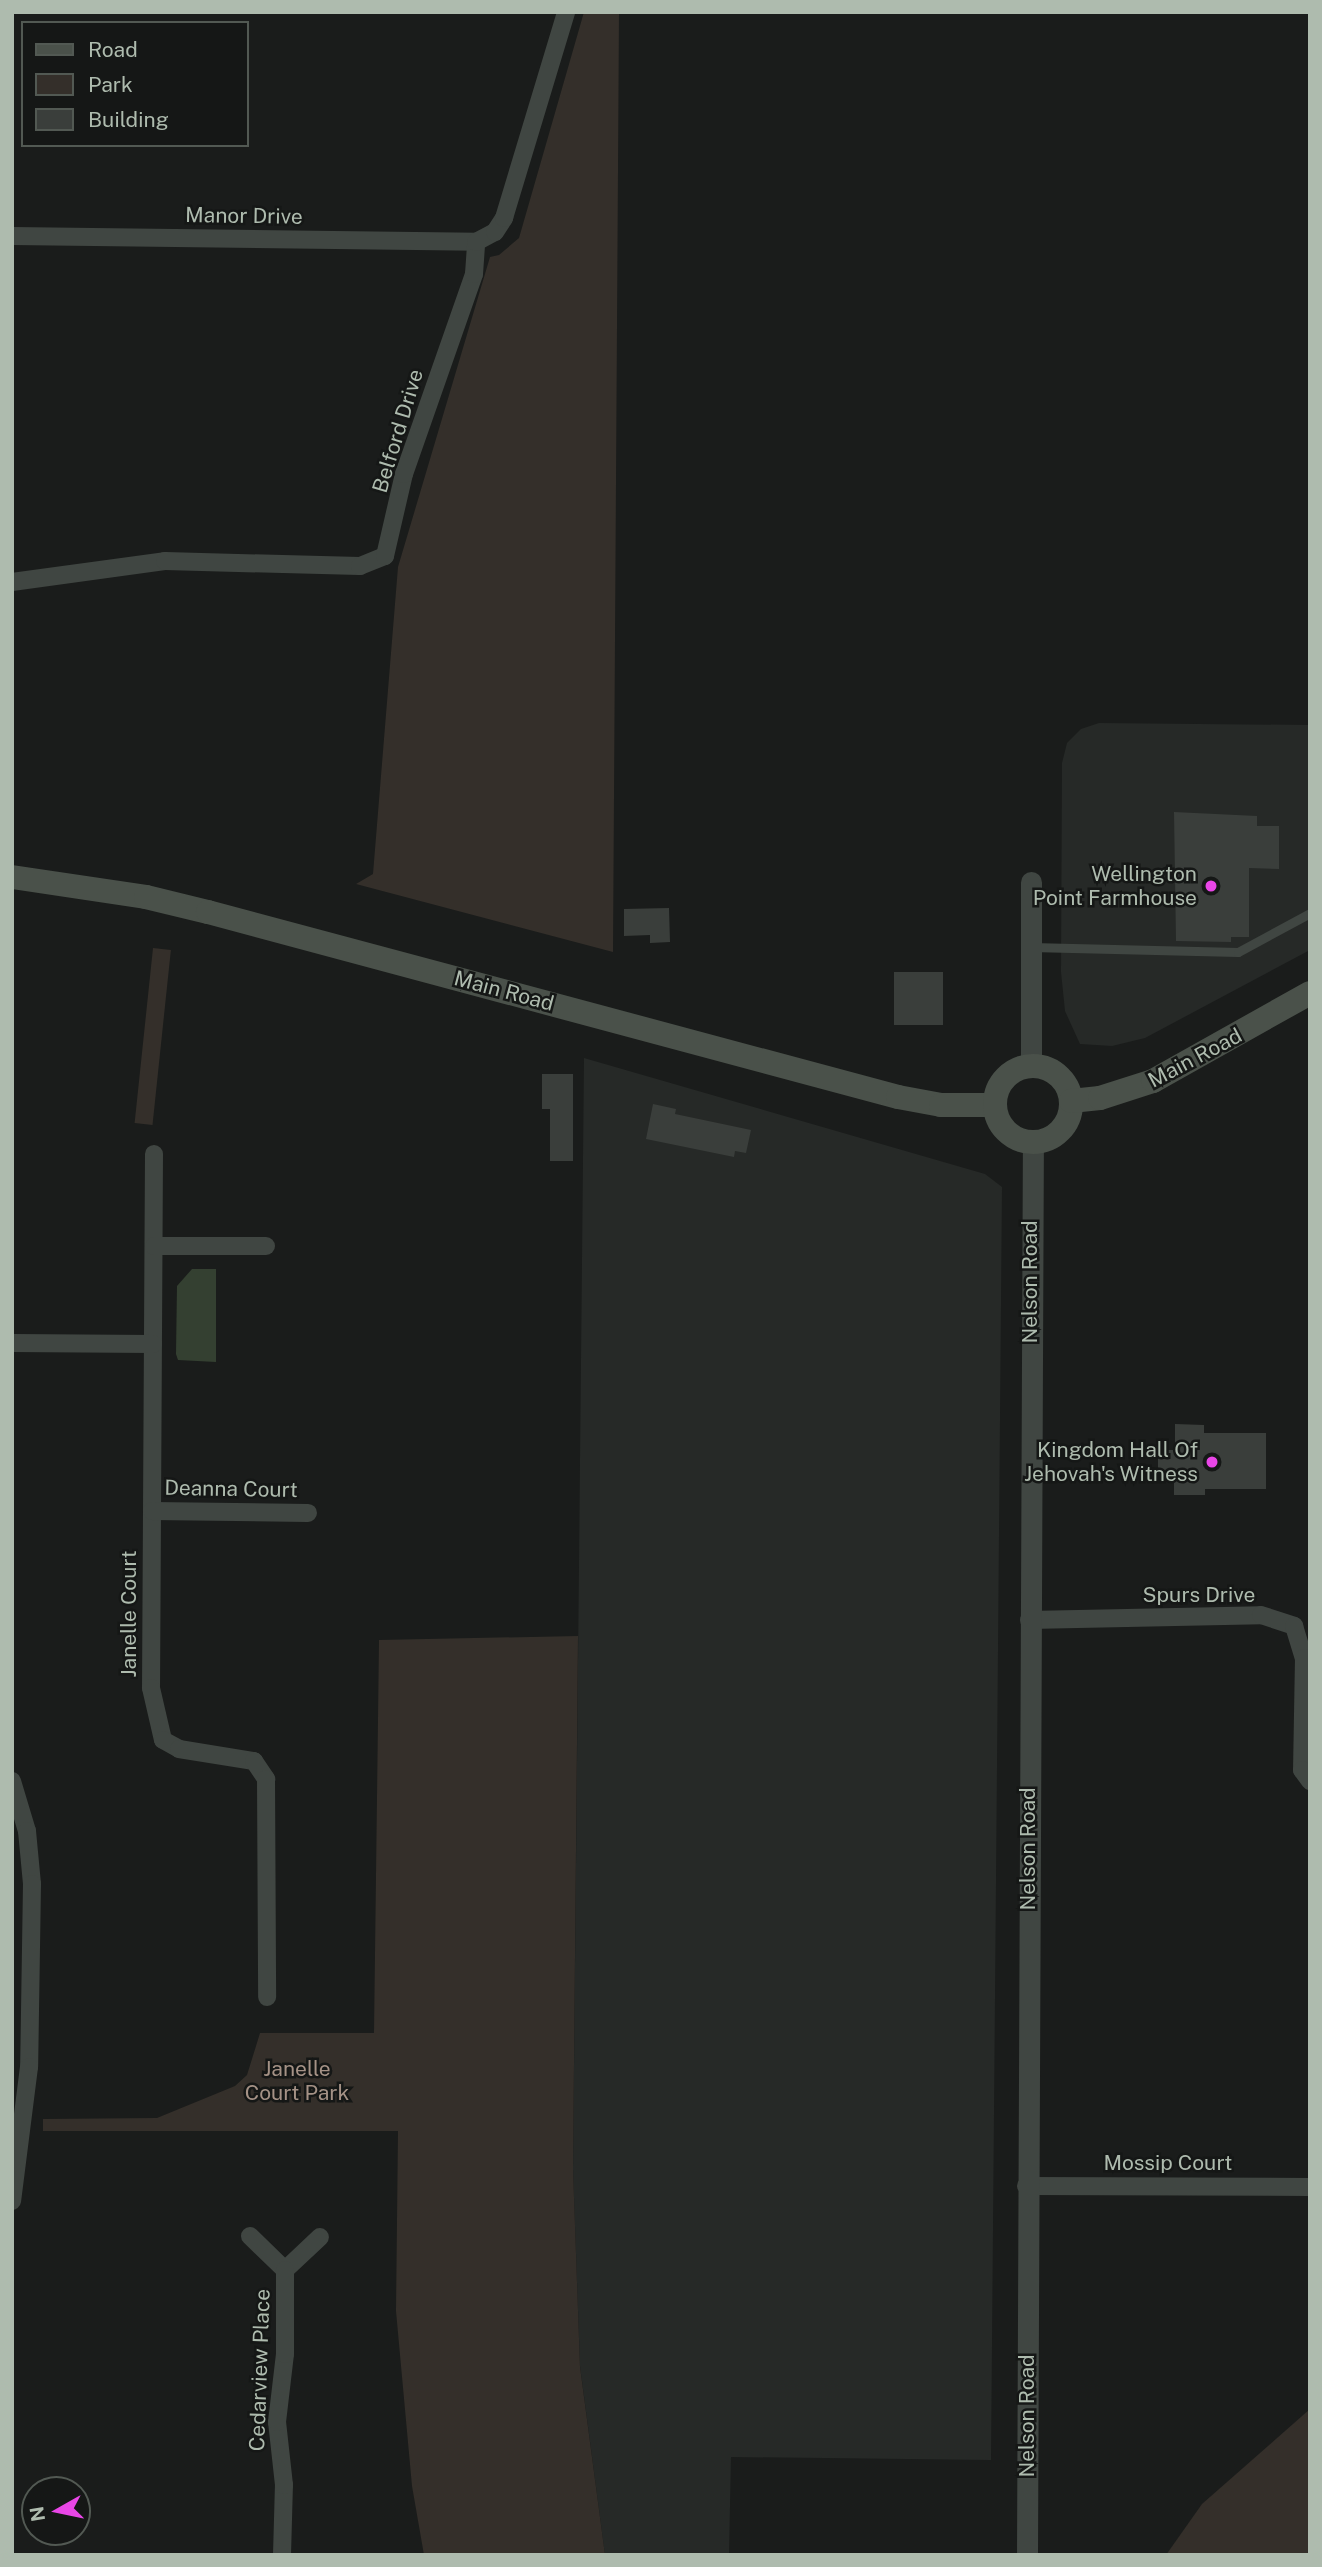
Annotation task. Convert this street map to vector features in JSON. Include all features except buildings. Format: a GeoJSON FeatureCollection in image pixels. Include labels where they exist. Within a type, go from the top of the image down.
{"type":"FeatureCollection","features":[{"type":"Feature","properties":{"kind":"main road","name":"Main Road"},"geometry":{"type":"LineString","coordinates":[[12,877],[196,909],[898,1097],[941,1105],[994,1105]]}},
{"type":"Feature","properties":{"kind":"main road","name":"Main Road"},"geometry":{"type":"LineString","coordinates":[[1071,1101],[1100,1098],[1153,1081],[1192,1063],[1310,993]]}},
{"type":"Feature","properties":{"kind":"main road"},"geometry":{"type":"LineString","coordinates":[[1031,1065],[1054,1072],[1069,1090],[1071,1101],[1070,1114],[1057,1135],[1033,1143],[1010,1136],[997,1117],[994,1105],[1001,1083],[1009,1074],[1031,1065]]}},
{"type":"Feature","properties":{"kind":"street"},"geometry":{"type":"LineString","coordinates":[[476,242],[495,232],[504,218],[566,12]]}},
{"type":"Feature","properties":{"kind":"street","name":"Manor Drive"},"geometry":{"type":"LineString","coordinates":[[12,236],[476,242]]}},
{"type":"Feature","properties":{"kind":"street","name":"Belford Drive"},"geometry":{"type":"LineString","coordinates":[[12,582],[165,561],[360,566],[385,556],[404,474],[474,274],[476,242]]}},
{"type":"Feature","properties":{"kind":"street"},"geometry":{"type":"LineString","coordinates":[[1031,883],[1031,1065]]}},
{"type":"Feature","properties":{"kind":"street","name":"Nelson Road"},"geometry":{"type":"LineString","coordinates":[[1027,2555],[1026,2186],[1033,1143]]}},
{"type":"Feature","properties":{"kind":"street","name":"Janelle Court"},"geometry":{"type":"LineString","coordinates":[[154,1154],[151,1688],[163,1741],[178,1749],[254,1761],[266,1779],[267,1997]]}},
{"type":"Feature","properties":{"kind":"street"},"geometry":{"type":"LineString","coordinates":[[154,1247],[266,1246]]}},
{"type":"Feature","properties":{"kind":"street"},"geometry":{"type":"LineString","coordinates":[[12,1343],[153,1344]]}},
{"type":"Feature","properties":{"kind":"street","name":"Deanna Court"},"geometry":{"type":"LineString","coordinates":[[152,1511],[308,1513]]}},
{"type":"Feature","properties":{"kind":"street","name":"Spurs Drive"},"geometry":{"type":"LineString","coordinates":[[1029,1620],[1261,1615],[1294,1626],[1304,1658],[1302,1770],[1310,1781]]}},
{"type":"Feature","properties":{"kind":"street"},"geometry":{"type":"LineString","coordinates":[[12,1780],[27,1831],[32,1884],[29,2067],[12,2201]]}},
{"type":"Feature","properties":{"kind":"street","name":"Mossip Court"},"geometry":{"type":"LineString","coordinates":[[1026,2186],[1310,2187]]}},
{"type":"Feature","properties":{"kind":"street","name":"Cedarview Place"},"geometry":{"type":"LineString","coordinates":[[250,2236],[285,2270],[285,2354],[277,2422],[284,2485],[282,2555]]}},
{"type":"Feature","properties":{"kind":"street","name":"Cedarview Place"},"geometry":{"type":"LineString","coordinates":[[285,2270],[320,2237]]}},
{"type":"Feature","properties":{"kind":"lane"},"geometry":{"type":"LineString","coordinates":[[1031,947],[1238,952],[1310,913]]}},
{"type":"Feature","properties":{"kind":"shaded area"},"geometry":{"type":"Polygon","coordinates":[[[1099,723],[1310,725],[1310,950],[1145,1038],[1112,1046],[1080,1044],[1065,1011],[1061,972],[1062,763],[1067,743],[1081,729],[1099,723]]]}},
{"type":"Feature","properties":{"kind":"shaded area"},"geometry":{"type":"Polygon","coordinates":[[[584,1058],[985,1174],[1002,1187],[991,2460],[731,2457],[729,2555],[605,2555],[580,2366],[573,2169],[584,1058]]]}},
{"type":"Feature","properties":{"kind":"shaded area"},"geometry":{"type":"Polygon","coordinates":[[[192,1269],[216,1269],[216,1362],[178,1360],[176,1354],[177,1286],[192,1269]]]}},
{"type":"Feature","properties":{"kind":"green space"},"geometry":{"type":"Polygon","coordinates":[[[584,12],[619,12],[613,952],[356,884],[373,874],[398,567],[490,257],[499,255],[519,238],[584,12]]]}},
{"type":"Feature","properties":{"kind":"green space"},"geometry":{"type":"Polygon","coordinates":[[[153,948],[171,950],[153,1125],[135,1123],[153,948]]]}},
{"type":"Feature","properties":{"kind":"green space","name":"Janelle Court Park"},"geometry":{"type":"Polygon","coordinates":[[[578,1636],[573,2169],[580,2367],[605,2555],[424,2555],[412,2486],[396,2311],[398,2131],[43,2131],[43,2119],[157,2118],[235,2086],[247,2075],[260,2033],[374,2033],[379,1640],[578,1636]]]}},
{"type":"Feature","properties":{"kind":"green space"},"geometry":{"type":"Polygon","coordinates":[[[1310,2409],[1310,2555],[1166,2555],[1202,2504],[1310,2409]]]}},
{"type":"Feature","properties":{"kind":"place","name":"Wellington Point Farmhouse"},"geometry":{"type":"Point","coordinates":[1211,886]}},
{"type":"Feature","properties":{"kind":"place","name":"Kingdom Hall Of Jehovah's Witness"},"geometry":{"type":"Point","coordinates":[1212,1462]}}]}
